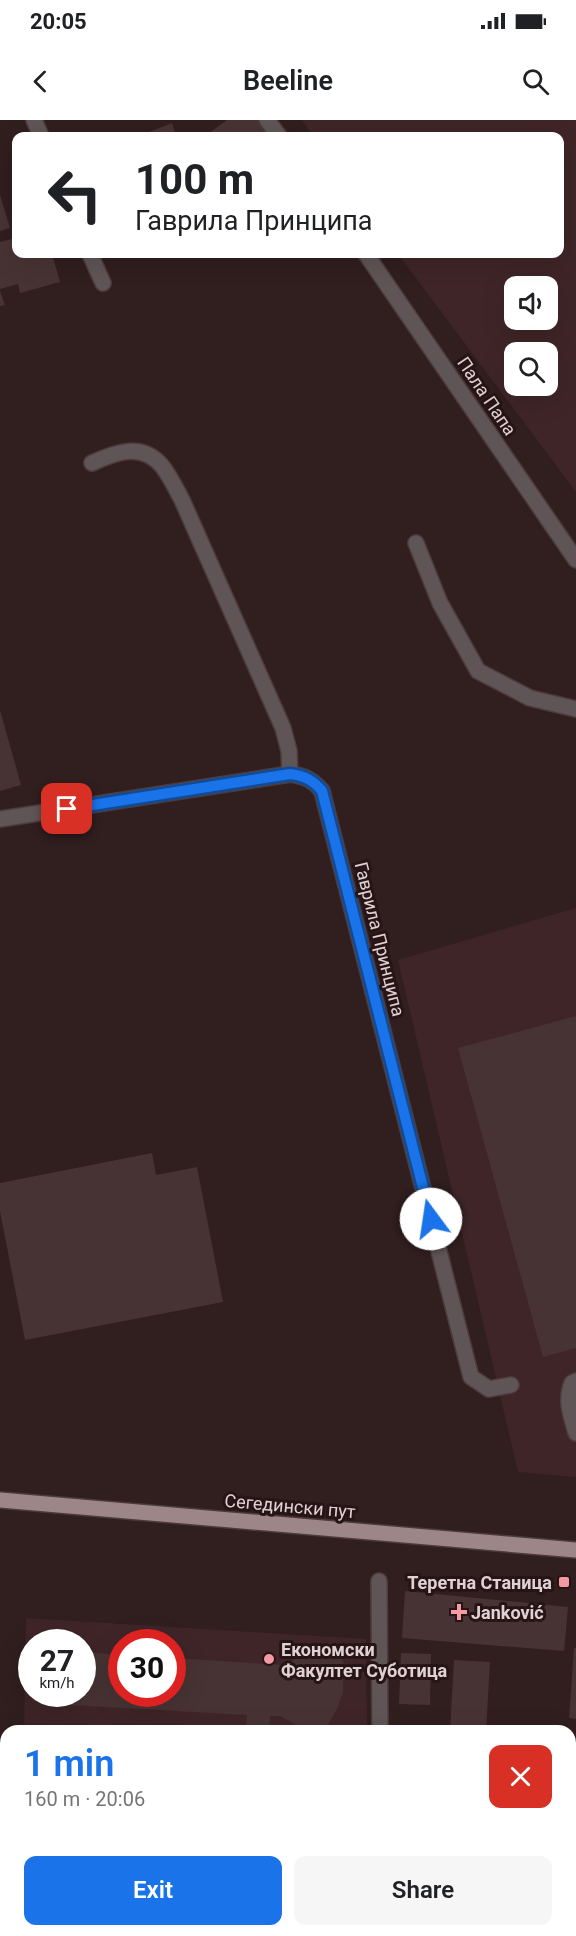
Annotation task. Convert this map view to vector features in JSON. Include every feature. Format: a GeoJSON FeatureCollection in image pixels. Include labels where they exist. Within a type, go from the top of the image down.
{"type":"FeatureCollection","features":[{"type":"Feature","properties":{"kind":"main road","name":"Сегедински пут"},"geometry":{"type":"LineString","coordinates":[[0,1500],[576,1550]]}},
{"type":"Feature","properties":{"kind":"street"},"geometry":{"type":"LineString","coordinates":[[92,258],[103,283]]}},
{"type":"Feature","properties":{"kind":"street","name":"Пала Папа"},"geometry":{"type":"LineString","coordinates":[[369,258],[576,560]]}},
{"type":"Feature","properties":{"kind":"street"},"geometry":{"type":"LineString","coordinates":[[0,819],[290,774],[289,751],[283,728],[182,500],[162,465],[140,451],[117,452],[92,463]]}},
{"type":"Feature","properties":{"kind":"street"},"geometry":{"type":"LineString","coordinates":[[417,543],[440,603],[478,671],[530,698],[576,709]]}},
{"type":"Feature","properties":{"kind":"street","name":"Гаврила Принципа"},"geometry":{"type":"LineString","coordinates":[[290,774],[314,781],[322,791],[471,1377],[489,1389],[511,1385]]}},
{"type":"Feature","properties":{"kind":"street"},"geometry":{"type":"LineString","coordinates":[[576,1381],[572,1383],[568,1392],[576,1433]]}},
{"type":"Feature","properties":{"kind":"street"},"geometry":{"type":"LineString","coordinates":[[378,1581],[380,1725]]}},
{"type":"Feature","properties":{"kind":"shaded area"},"geometry":{"type":"Polygon","coordinates":[[[302,120],[576,120],[576,492],[504,396],[558,396],[558,342],[504,342],[504,396],[401,258],[564,258],[564,132],[310,132],[302,120]]]}},
{"type":"Feature","properties":{"kind":"shaded area"},"geometry":{"type":"Polygon","coordinates":[[[576,908],[576,1477],[518,1472],[398,960],[576,908]]]}},
{"type":"Feature","properties":{"kind":"shaded area","name":"Економски Факултет Суботица"},"geometry":{"type":"Polygon","coordinates":[[[26,1618],[366,1639],[367,1725],[24,1725],[24,1707],[96,1707],[96,1629],[26,1629],[26,1618]]]}},
{"type":"Feature","properties":{"kind":"building"},"geometry":{"type":"Polygon","coordinates":[[[227,120],[258,120],[267,132],[210,132],[227,120]]]}},
{"type":"Feature","properties":{"kind":"building"},"geometry":{"type":"Polygon","coordinates":[[[172,123],[175,132],[149,132],[172,123]]]}},
{"type":"Feature","properties":{"kind":"building"},"geometry":{"type":"Polygon","coordinates":[[[0,195],[10,228],[0,231],[0,195]]]}},
{"type":"Feature","properties":{"kind":"building"},"geometry":{"type":"Polygon","coordinates":[[[12,239],[12,258],[53,258],[60,282],[20,293],[18,284],[0,289],[0,242],[12,239]]]}},
{"type":"Feature","properties":{"kind":"building"},"geometry":{"type":"Polygon","coordinates":[[[0,291],[5,305],[0,306],[0,291]]]}},
{"type":"Feature","properties":{"kind":"building"},"geometry":{"type":"Polygon","coordinates":[[[0,710],[21,785],[0,791],[0,710]]]}},
{"type":"Feature","properties":{"kind":"building"},"geometry":{"type":"Polygon","coordinates":[[[576,1016],[576,1348],[543,1357],[458,1048],[576,1016]]]}},
{"type":"Feature","properties":{"kind":"building"},"geometry":{"type":"Polygon","coordinates":[[[152,1153],[156,1175],[197,1167],[223,1302],[25,1340],[0,1211],[0,1183],[152,1153]]]}},
{"type":"Feature","properties":{"kind":"building"},"geometry":{"type":"Polygon","coordinates":[[[405,1591],[568,1607],[564,1651],[402,1638],[405,1591]]]}},
{"type":"Feature","properties":{"kind":"building"},"geometry":{"type":"Polygon","coordinates":[[[331,1642],[339,1651],[344,1664],[343,1692],[328,1725],[296,1725],[280,1716],[270,1716],[269,1725],[246,1725],[247,1715],[96,1706],[96,1653],[108,1654],[108,1707],[186,1707],[186,1659],[283,1665],[331,1642]]]}},
{"type":"Feature","properties":{"kind":"building"},"geometry":{"type":"Polygon","coordinates":[[[574,1648],[576,1648],[576,1719],[569,1718],[574,1648]]]}},
{"type":"Feature","properties":{"kind":"building"},"geometry":{"type":"Polygon","coordinates":[[[401,1653],[431,1654],[430,1705],[399,1704],[401,1653]]]}},
{"type":"Feature","properties":{"kind":"building"},"geometry":{"type":"Polygon","coordinates":[[[454,1660],[490,1662],[486,1725],[450,1725],[454,1660]]]}},
{"type":"Feature","properties":{"kind":"place","name":"Теретна Станица"},"geometry":{"type":"Point","coordinates":[564,1582]}},
{"type":"Feature","properties":{"kind":"place","name":"Janković"},"geometry":{"type":"Point","coordinates":[459,1612]}},
{"type":"Feature","properties":{"kind":"place","name":"Економски Факултет Суботица"},"geometry":{"type":"Point","coordinates":[269,1659]}},
{"type":"Feature","properties":{"kind":"route"},"geometry":{"type":"LineString","coordinates":[[67,809],[290,774],[314,781],[322,791],[431,1219]]}}]}
